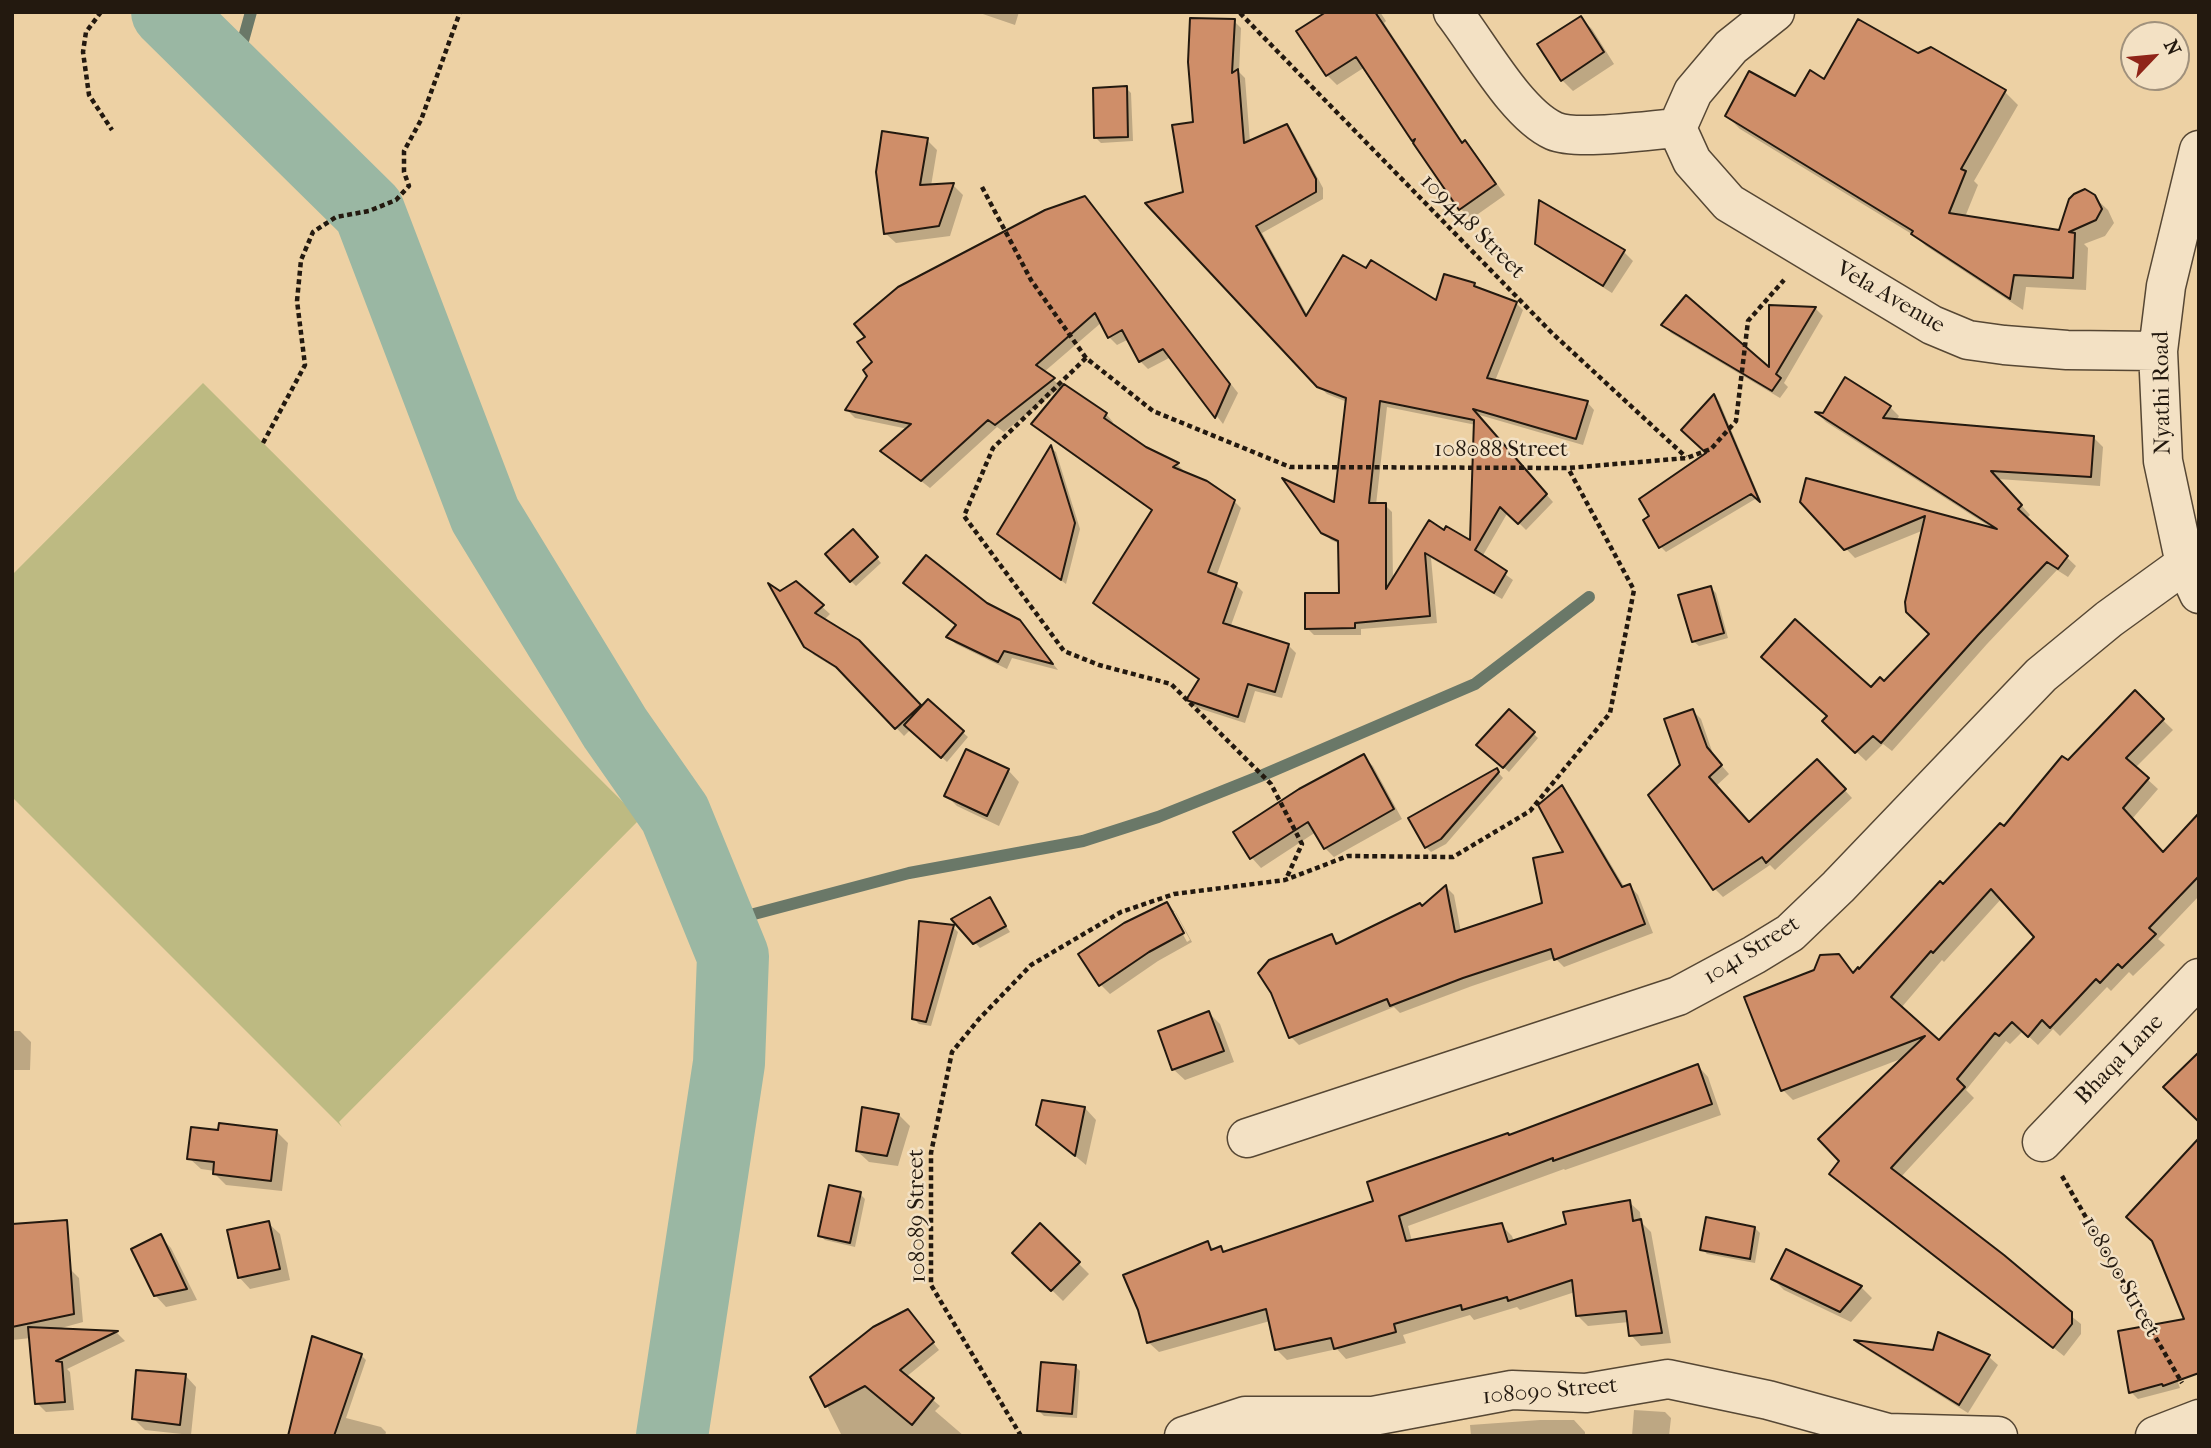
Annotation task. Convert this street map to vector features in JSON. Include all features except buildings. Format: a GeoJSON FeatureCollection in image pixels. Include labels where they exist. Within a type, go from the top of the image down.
{"type":"FeatureCollection","features":[{"type":"Feature","properties":{"kind":"street"},"geometry":{"type":"LineString","coordinates":[[1453,12],[1524,107],[1555,131],[1580,135],[1677,128],[1693,92],[1731,47],[1775,12]]}},
{"type":"Feature","properties":{"kind":"street","name":"Vela Avenue"},"geometry":{"type":"LineString","coordinates":[[1677,128],[1692,161],[1729,203],[1932,325],[1968,340],[2067,350],[2158,351]]}},
{"type":"Feature","properties":{"kind":"street","name":"Nyathi Road"},"geometry":{"type":"LineString","coordinates":[[2192,579],[2163,461],[2158,351],[2166,286],[2199,150]]}},
{"type":"Feature","properties":{"kind":"street","name":"1041 Street"},"geometry":{"type":"LineString","coordinates":[[1247,1138],[1678,996],[1754,956],[1790,933],[1838,887],[2041,675],[2109,619],[2192,579]]}},
{"type":"Feature","properties":{"kind":"street","name":"Bhaqa Lane"},"geometry":{"type":"LineString","coordinates":[[2042,1142],[2199,978]]}},
{"type":"Feature","properties":{"kind":"street","name":"108090 Street"},"geometry":{"type":"LineString","coordinates":[[1184,1436],[1245,1416],[1373,1416],[1512,1390],[1586,1393],[1668,1379],[1768,1400],[1888,1433],[1998,1436]]}},
{"type":"Feature","properties":{"kind":"street"},"geometry":{"type":"LineString","coordinates":[[2155,1436],[2192,1403]]}},
{"type":"Feature","properties":{"kind":"path"},"geometry":{"type":"LineString","coordinates":[[101,12],[86,32],[83,52],[89,95],[112,130]]}},
{"type":"Feature","properties":{"kind":"path"},"geometry":{"type":"LineString","coordinates":[[263,443],[305,365],[298,301],[301,260],[313,232],[336,217],[369,211],[396,200],[410,186],[404,172],[404,151],[421,120],[460,12]]}},
{"type":"Feature","properties":{"kind":"path","name":"109448 Street"},"geometry":{"type":"LineString","coordinates":[[1240,13],[1552,333],[1687,458]]}},
{"type":"Feature","properties":{"kind":"path","name":"108088 Street"},"geometry":{"type":"LineString","coordinates":[[982,187],[1031,280],[1086,358],[1153,411],[1290,467],[1568,468],[1687,458],[1711,449],[1736,421],[1748,321],[1810,251]]}},
{"type":"Feature","properties":{"kind":"path"},"geometry":{"type":"LineString","coordinates":[[1086,358],[993,448],[964,516],[1064,651],[1099,665],[1171,684],[1271,784],[1302,844],[1286,880]]}},
{"type":"Feature","properties":{"kind":"path","name":"108089 Street"},"geometry":{"type":"LineString","coordinates":[[1021,1436],[931,1285],[931,1153],[952,1052],[979,1019],[1031,965],[1121,912],[1174,894],[1286,880],[1348,856],[1453,857],[1530,811],[1610,713],[1634,590],[1568,468]]}},
{"type":"Feature","properties":{"kind":"path","name":"108090 Street"},"geometry":{"type":"LineString","coordinates":[[2042,1142],[2192,1403]]}},
{"type":"Feature","properties":{"kind":"shaded area"},"geometry":{"type":"Polygon","coordinates":[[[203,383],[640,819],[339,1122],[342,1127],[12,797],[12,575],[203,383]]]}},
{"type":"Feature","properties":{"kind":"waterway"},"geometry":{"type":"LineString","coordinates":[[167,12],[369,211],[485,515],[615,728],[675,814],[733,956],[729,1063],[672,1436]]}},
{"type":"Feature","properties":{"kind":"waterway"},"geometry":{"type":"LineString","coordinates":[[233,77],[251,12]]}},
{"type":"Feature","properties":{"kind":"waterway"},"geometry":{"type":"LineString","coordinates":[[720,923],[909,873],[1083,841],[1158,817],[1475,684],[1589,597]]}}]}
